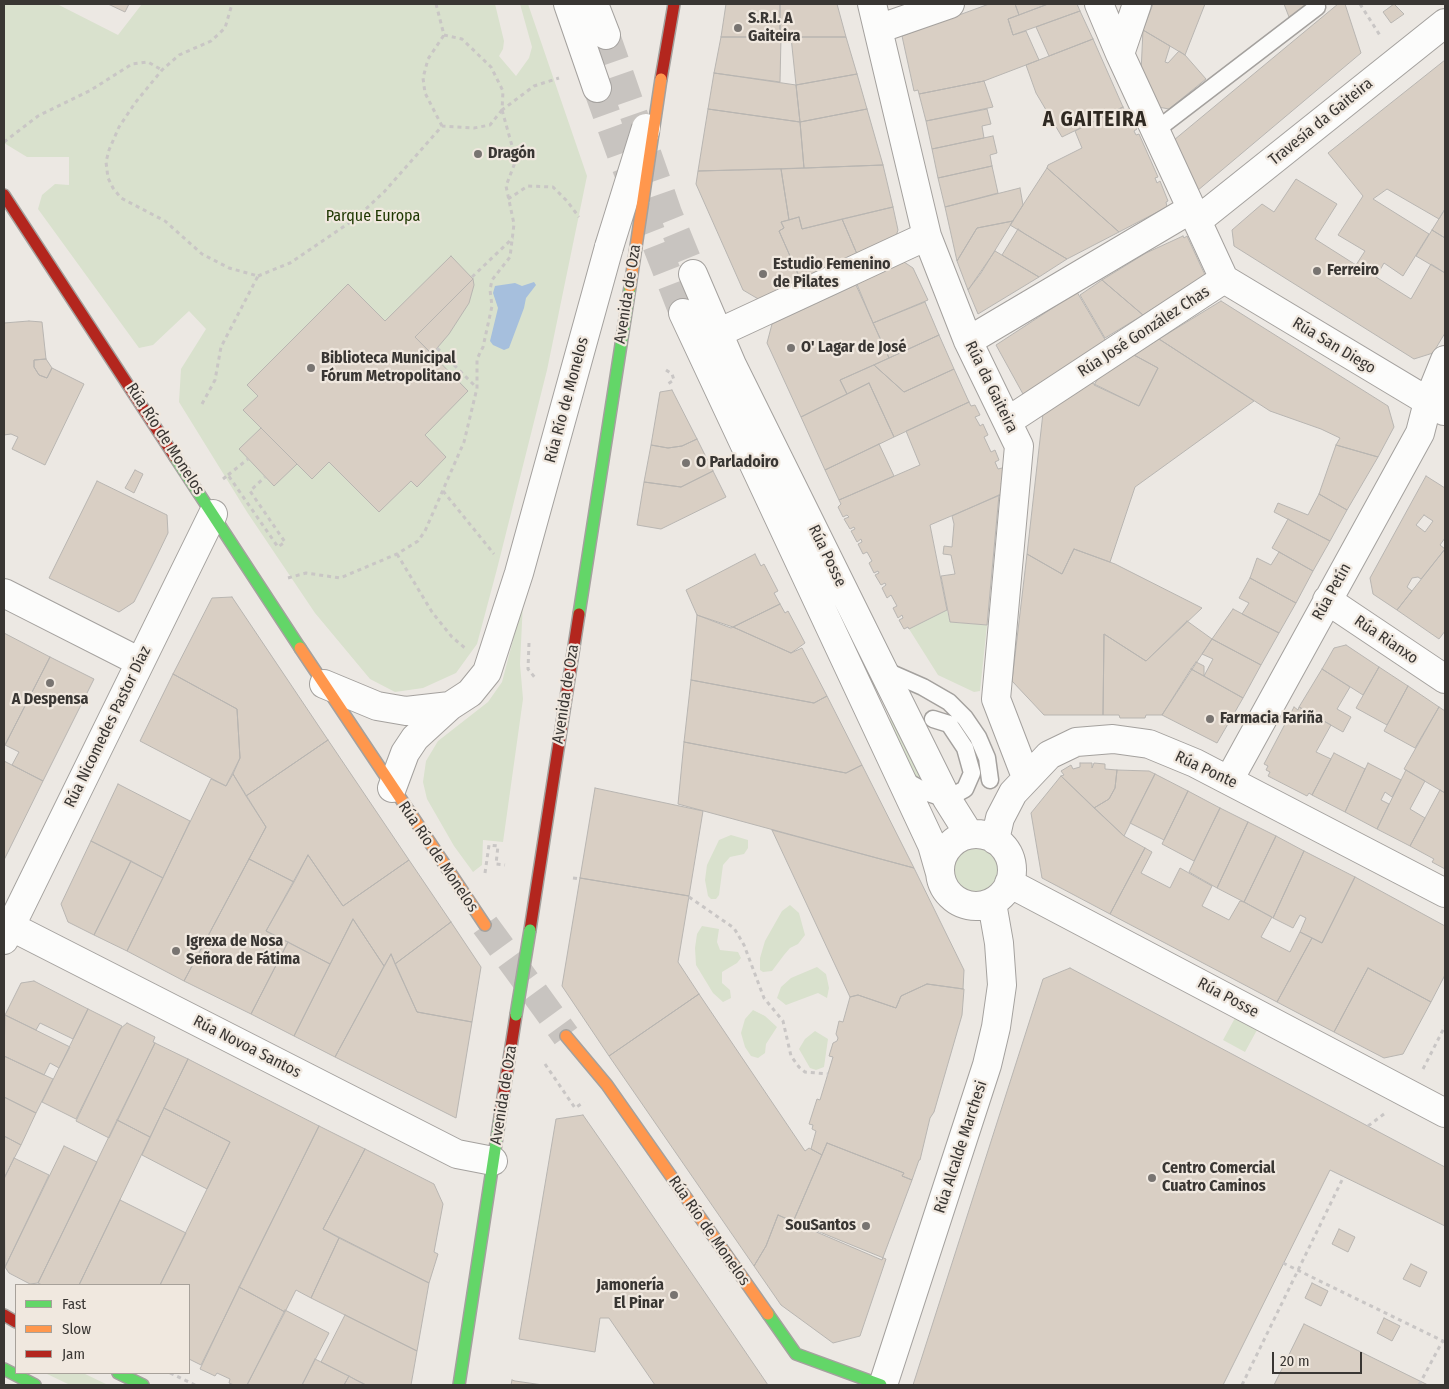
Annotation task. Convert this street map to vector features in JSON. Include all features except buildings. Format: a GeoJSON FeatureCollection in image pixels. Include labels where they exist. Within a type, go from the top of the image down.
{"type":"FeatureCollection","features":[{"type":"Feature","properties":{"kind":"street"},"geometry":{"type":"LineString","coordinates":[[568,4],[597,88]]}},
{"type":"Feature","properties":{"kind":"street"},"geometry":{"type":"LineString","coordinates":[[594,4],[606,35]]}},
{"type":"Feature","properties":{"kind":"street","name":"Avenida de Oza"},"geometry":{"type":"LineString","coordinates":[[458,1385],[674,4]]}},
{"type":"Feature","properties":{"kind":"street"},"geometry":{"type":"LineString","coordinates":[[875,16],[950,4]]}},
{"type":"Feature","properties":{"kind":"street","name":"Rúa José González Chas"},"geometry":{"type":"LineString","coordinates":[[1008,421],[1224,279],[1120,54],[1099,4]]}},
{"type":"Feature","properties":{"kind":"street"},"geometry":{"type":"LineString","coordinates":[[1120,54],[1137,4]]}},
{"type":"Feature","properties":{"kind":"street","name":"Rúa da Gaiteira"},"geometry":{"type":"LineString","coordinates":[[875,16],[927,236],[968,341],[1019,446],[996,699],[1026,777]]}},
{"type":"Feature","properties":{"kind":"street","name":"Travesía da Gaiteira"},"geometry":{"type":"LineString","coordinates":[[968,341],[1194,215],[1397,61],[1445,22]]}},
{"type":"Feature","properties":{"kind":"street","name":"Rúa Río de Monelos"},"geometry":{"type":"LineString","coordinates":[[392,788],[405,753],[415,738],[450,706],[470,693],[488,672],[501,634],[609,247],[661,79]]}},
{"type":"Feature","properties":{"kind":"street","name":"Rúa Río de Monelos"},"geometry":{"type":"LineString","coordinates":[[4,196],[392,788],[485,925]]}},
{"type":"Feature","properties":{"kind":"street"},"geometry":{"type":"LineString","coordinates":[[718,333],[927,236]]}},
{"type":"Feature","properties":{"kind":"street","name":"Rúa Posse"},"geometry":{"type":"LineString","coordinates":[[693,274],[718,333],[947,799],[982,837]]}},
{"type":"Feature","properties":{"kind":"street","name":"Rúa San Diego"},"geometry":{"type":"LineString","coordinates":[[1224,279],[1437,407]]}},
{"type":"Feature","properties":{"kind":"street","name":"Rúa Posse"},"geometry":{"type":"LineString","coordinates":[[682,313],[932,845],[940,873]]}},
{"type":"Feature","properties":{"kind":"street","name":"Rúa Petín"},"geometry":{"type":"LineString","coordinates":[[1229,780],[1420,433],[1437,407],[1445,360]]}},
{"type":"Feature","properties":{"kind":"street","name":"Rúa Nicomedes Pastor Díaz"},"geometry":{"type":"LineString","coordinates":[[6,930],[214,514]]}},
{"type":"Feature","properties":{"kind":"street"},"geometry":{"type":"LineString","coordinates":[[4,593],[140,662]]}},
{"type":"Feature","properties":{"kind":"street","name":"Rúa Rianxo"},"geometry":{"type":"LineString","coordinates":[[1327,600],[1445,679]]}},
{"type":"Feature","properties":{"kind":"street","name":"Rúa Río de Monelos"},"geometry":{"type":"LineString","coordinates":[[324,684],[378,706],[406,712],[450,706]]}},
{"type":"Feature","properties":{"kind":"street","name":"Rúa Ponte"},"geometry":{"type":"LineString","coordinates":[[982,837],[1000,818],[1014,793],[1026,777],[1049,755],[1062,747],[1076,742],[1113,739],[1149,744],[1195,763],[1445,893]]}},
{"type":"Feature","properties":{"kind":"street"},"geometry":{"type":"LineString","coordinates":[[982,837],[1002,846],[1011,863],[1000,893],[972,906],[954,898],[942,882],[940,873],[944,852],[951,844],[982,837]]}},
{"type":"Feature","properties":{"kind":"street","name":"Rúa Posse"},"geometry":{"type":"LineString","coordinates":[[1000,893],[1411,1094],[1445,1113]]}},
{"type":"Feature","properties":{"kind":"street","name":"Rúa Alcalde Marchesi"},"geometry":{"type":"LineString","coordinates":[[882,1385],[987,1065],[996,1026],[1002,985],[999,944],[1000,893]]}},
{"type":"Feature","properties":{"kind":"street","name":"Rúa Novoa Santos"},"geometry":{"type":"LineString","coordinates":[[6,930],[458,1154],[493,1161]]}},
{"type":"Feature","properties":{"kind":"street","name":"Rúa Río de Monelos"},"geometry":{"type":"LineString","coordinates":[[566,1036],[608,1086],[796,1354],[882,1385]]}},
{"type":"Feature","properties":{"kind":"street"},"geometry":{"type":"LineString","coordinates":[[4,1315],[15,1321]]}},
{"type":"Feature","properties":{"kind":"street"},"geometry":{"type":"LineString","coordinates":[[4,1369],[36,1385]]}},
{"type":"Feature","properties":{"kind":"street"},"geometry":{"type":"LineString","coordinates":[[120,1374],[143,1385]]}},
{"type":"Feature","properties":{"kind":"lane"},"geometry":{"type":"LineString","coordinates":[[1155,131],[1317,7]]}},
{"type":"Feature","properties":{"kind":"lane"},"geometry":{"type":"LineString","coordinates":[[882,668],[949,702],[965,718],[978,737],[987,758],[990,780]]}},
{"type":"Feature","properties":{"kind":"lane"},"geometry":{"type":"LineString","coordinates":[[892,760],[910,783],[928,793],[947,799],[965,790],[972,773],[965,748],[949,724],[933,719]]}},
{"type":"Feature","properties":{"kind":"path"},"geometry":{"type":"LineString","coordinates":[[232,4],[225,28],[211,40],[179,55],[162,70],[135,103],[119,127],[106,162],[108,178],[121,198],[166,221],[202,254],[229,268],[258,276],[290,263],[355,219],[384,192],[442,126]]}},
{"type":"Feature","properties":{"kind":"path"},"geometry":{"type":"LineString","coordinates":[[436,4],[444,35],[428,59],[423,78],[425,93],[442,126]]}},
{"type":"Feature","properties":{"kind":"path"},"geometry":{"type":"LineString","coordinates":[[1360,4],[1397,61]]}},
{"type":"Feature","properties":{"kind":"path"},"geometry":{"type":"LineString","coordinates":[[286,578],[306,574],[340,578],[397,554],[418,540],[426,531],[464,442],[477,388],[478,359],[483,346],[492,306],[490,290],[492,280],[510,257],[514,224],[506,186],[516,160],[502,110],[503,91],[492,67],[462,39],[444,35]]}},
{"type":"Feature","properties":{"kind":"path"},"geometry":{"type":"LineString","coordinates":[[4,142],[38,116],[91,90],[132,64],[148,62],[162,70]]}},
{"type":"Feature","properties":{"kind":"path"},"geometry":{"type":"LineString","coordinates":[[442,126],[474,128],[490,124],[502,110],[534,86],[559,78]]}},
{"type":"Feature","properties":{"kind":"path"},"geometry":{"type":"LineString","coordinates":[[508,199],[528,186],[553,188],[567,200],[579,217]]}},
{"type":"Feature","properties":{"kind":"path"},"geometry":{"type":"LineString","coordinates":[[472,277],[513,238]]}},
{"type":"Feature","properties":{"kind":"path"},"geometry":{"type":"LineString","coordinates":[[202,404],[215,380],[221,347],[258,276]]}},
{"type":"Feature","properties":{"kind":"path"},"geometry":{"type":"LineString","coordinates":[[437,348],[477,388]]}},
{"type":"Feature","properties":{"kind":"path"},"geometry":{"type":"LineString","coordinates":[[666,370],[672,374],[674,380],[666,385]]}},
{"type":"Feature","properties":{"kind":"path"},"geometry":{"type":"LineString","coordinates":[[220,481],[248,459]]}},
{"type":"Feature","properties":{"kind":"path"},"geometry":{"type":"LineString","coordinates":[[228,475],[278,547],[285,542],[250,491],[265,477]]}},
{"type":"Feature","properties":{"kind":"path"},"geometry":{"type":"LineString","coordinates":[[443,491],[500,560]]}},
{"type":"Feature","properties":{"kind":"path"},"geometry":{"type":"LineString","coordinates":[[397,554],[432,612],[452,637],[470,652]]}},
{"type":"Feature","properties":{"kind":"path"},"geometry":{"type":"LineString","coordinates":[[485,873],[489,845],[498,846],[496,864],[505,864]]}},
{"type":"Feature","properties":{"kind":"path"},"geometry":{"type":"LineString","coordinates":[[573,878],[580,879]]}},
{"type":"Feature","properties":{"kind":"path"},"geometry":{"type":"LineString","coordinates":[[689,897],[734,928],[744,944],[764,998],[783,1021],[791,1056],[799,1067],[805,1072],[828,1074]]}},
{"type":"Feature","properties":{"kind":"path"},"geometry":{"type":"LineString","coordinates":[[1411,1094],[1445,1026]]}},
{"type":"Feature","properties":{"kind":"path"},"geometry":{"type":"LineString","coordinates":[[545,1064],[575,1108]]}},
{"type":"Feature","properties":{"kind":"path"},"geometry":{"type":"LineString","coordinates":[[1242,1385],[1344,1176]]}},
{"type":"Feature","properties":{"kind":"path"},"geometry":{"type":"LineString","coordinates":[[1284,1263],[1443,1341],[1445,1346]]}},
{"type":"Feature","properties":{"kind":"path"},"geometry":{"type":"LineString","coordinates":[[1419,1385],[1443,1341]]}},
{"type":"Feature","properties":{"kind":"path"},"geometry":{"type":"LineString","coordinates":[[171,1374],[194,1385]]}},
{"type":"Feature","properties":{"kind":"green space","name":"Parque Europa"},"geometry":{"type":"Polygon","coordinates":[[[4,4],[57,4],[118,35],[142,4],[495,4],[504,41],[503,49],[499,56],[516,76],[529,58],[532,47],[520,4],[528,4],[587,176],[547,370],[497,569],[477,644],[456,673],[423,688],[395,692],[370,679],[315,613],[247,512],[179,402],[181,369],[206,329],[189,311],[153,345],[139,348],[38,209],[42,195],[55,184],[69,185],[69,157],[27,157],[4,143],[4,4]]]}},
{"type":"Feature","properties":{"kind":"green space"},"geometry":{"type":"Polygon","coordinates":[[[523,602],[520,664],[523,699],[503,842],[483,840],[482,865],[473,872],[454,846],[427,799],[423,782],[426,761],[438,741],[488,702],[502,682],[523,602]]]}},
{"type":"Feature","properties":{"kind":"green space"},"geometry":{"type":"Polygon","coordinates":[[[947,610],[950,622],[987,625],[980,691],[974,692],[938,675],[909,629],[947,610]]]}},
{"type":"Feature","properties":{"kind":"green space"},"geometry":{"type":"Polygon","coordinates":[[[889,699],[931,784],[911,774],[891,737],[889,699]]]}},
{"type":"Feature","properties":{"kind":"green space"},"geometry":{"type":"Polygon","coordinates":[[[731,835],[748,840],[748,848],[744,854],[730,857],[723,865],[719,895],[716,899],[711,899],[708,896],[705,880],[707,865],[719,840],[731,835]]]}},
{"type":"Feature","properties":{"kind":"green space"},"geometry":{"type":"Polygon","coordinates":[[[975,846],[988,850],[994,856],[998,869],[994,882],[988,888],[975,892],[962,888],[956,882],[952,869],[956,856],[962,850],[975,846]]]}},
{"type":"Feature","properties":{"kind":"green space"},"geometry":{"type":"Polygon","coordinates":[[[790,905],[799,913],[805,935],[798,944],[790,948],[772,971],[763,972],[760,970],[760,958],[765,941],[782,911],[790,905]]]}},
{"type":"Feature","properties":{"kind":"green space"},"geometry":{"type":"Polygon","coordinates":[[[702,926],[719,929],[717,942],[720,950],[738,952],[741,958],[737,963],[722,972],[722,983],[730,990],[731,998],[723,1002],[713,993],[696,965],[695,948],[697,934],[702,926]]]}},
{"type":"Feature","properties":{"kind":"green space"},"geometry":{"type":"Polygon","coordinates":[[[817,967],[826,974],[829,988],[827,998],[818,993],[786,1005],[777,998],[781,987],[791,978],[817,967]]]}},
{"type":"Feature","properties":{"kind":"green space"},"geometry":{"type":"Polygon","coordinates":[[[753,1010],[765,1016],[777,1027],[766,1044],[765,1053],[758,1058],[751,1056],[745,1047],[741,1033],[745,1019],[753,1010]]]}},
{"type":"Feature","properties":{"kind":"green space"},"geometry":{"type":"Polygon","coordinates":[[[1235,1018],[1257,1030],[1245,1052],[1223,1040],[1235,1018]]]}},
{"type":"Feature","properties":{"kind":"green space"},"geometry":{"type":"Polygon","coordinates":[[[815,1031],[828,1039],[824,1067],[816,1070],[810,1068],[799,1049],[805,1039],[815,1031]]]}},
{"type":"Feature","properties":{"kind":"green space"},"geometry":{"type":"Polygon","coordinates":[[[47,1374],[85,1374],[108,1385],[70,1385],[47,1374]]]}},
{"type":"Feature","properties":{"kind":"water"},"geometry":{"type":"Polygon","coordinates":[[[534,282],[536,285],[526,298],[509,348],[504,350],[493,345],[490,341],[498,308],[493,293],[495,286],[515,283],[522,286],[534,282]]]}},
{"type":"Feature","properties":{"kind":"tunnel"},"geometry":{"type":"LineString","coordinates":[[606,35],[668,213],[693,274]]}},
{"type":"Feature","properties":{"kind":"tunnel"},"geometry":{"type":"LineString","coordinates":[[597,88],[683,313]]}},
{"type":"Feature","properties":{"kind":"tunnel"},"geometry":{"type":"LineString","coordinates":[[485,925],[566,1036]]}},
{"type":"Feature","properties":{"kind":"traffic: fast"},"geometry":{"type":"LineString","coordinates":[[579,614],[630,287]]}},
{"type":"Feature","properties":{"kind":"traffic: fast"},"geometry":{"type":"LineString","coordinates":[[175,457],[300,648]]}},
{"type":"Feature","properties":{"kind":"traffic: fast"},"geometry":{"type":"LineString","coordinates":[[516,1015],[530,930]]}},
{"type":"Feature","properties":{"kind":"traffic: fast"},"geometry":{"type":"LineString","coordinates":[[459,1385],[500,1117]]}},
{"type":"Feature","properties":{"kind":"traffic: fast"},"geometry":{"type":"LineString","coordinates":[[768,1314],[796,1354],[881,1385]]}},
{"type":"Feature","properties":{"kind":"traffic: fast"},"geometry":{"type":"LineString","coordinates":[[4,1369],[35,1385]]}},
{"type":"Feature","properties":{"kind":"traffic: fast"},"geometry":{"type":"LineString","coordinates":[[120,1374],[143,1385]]}},
{"type":"Feature","properties":{"kind":"traffic: slow"},"geometry":{"type":"LineString","coordinates":[[630,287],[661,79]]}},
{"type":"Feature","properties":{"kind":"traffic: slow"},"geometry":{"type":"LineString","coordinates":[[300,648],[485,925]]}},
{"type":"Feature","properties":{"kind":"traffic: slow"},"geometry":{"type":"LineString","coordinates":[[566,1036],[607,1085],[768,1314]]}},
{"type":"Feature","properties":{"kind":"traffic: jam"},"geometry":{"type":"LineString","coordinates":[[661,79],[674,4]]}},
{"type":"Feature","properties":{"kind":"traffic: jam"},"geometry":{"type":"LineString","coordinates":[[4,195],[175,457]]}},
{"type":"Feature","properties":{"kind":"traffic: jam"},"geometry":{"type":"LineString","coordinates":[[530,930],[579,614]]}},
{"type":"Feature","properties":{"kind":"traffic: jam"},"geometry":{"type":"LineString","coordinates":[[500,1117],[516,1015]]}},
{"type":"Feature","properties":{"kind":"traffic: jam"},"geometry":{"type":"LineString","coordinates":[[4,1315],[15,1321]]}},
{"type":"Feature","properties":{"kind":"place","name":"S.R.I. A Gaiteira"},"geometry":{"type":"Point","coordinates":[738,28]}},
{"type":"Feature","properties":{"kind":"place","name":"Dragón"},"geometry":{"type":"Point","coordinates":[478,154]}},
{"type":"Feature","properties":{"kind":"place","name":"Ferreiro"},"geometry":{"type":"Point","coordinates":[1317,271]}},
{"type":"Feature","properties":{"kind":"place","name":"Estudio Femenino de Pilates"},"geometry":{"type":"Point","coordinates":[763,274]}},
{"type":"Feature","properties":{"kind":"place","name":"O' Lagar de José"},"geometry":{"type":"Point","coordinates":[791,348]}},
{"type":"Feature","properties":{"kind":"place","name":"Biblioteca Municipal Fórum Metropolitano"},"geometry":{"type":"Point","coordinates":[311,368]}},
{"type":"Feature","properties":{"kind":"place","name":"O Parladoiro"},"geometry":{"type":"Point","coordinates":[686,463]}},
{"type":"Feature","properties":{"kind":"place","name":"A Despensa"},"geometry":{"type":"Point","coordinates":[50,683]}},
{"type":"Feature","properties":{"kind":"place","name":"Farmacia Fariña"},"geometry":{"type":"Point","coordinates":[1210,719]}},
{"type":"Feature","properties":{"kind":"place","name":"Igrexa de Nosa Señora de Fátima"},"geometry":{"type":"Point","coordinates":[176,951]}},
{"type":"Feature","properties":{"kind":"place","name":"Centro Comercial Cuatro Caminos"},"geometry":{"type":"Point","coordinates":[1152,1178]}},
{"type":"Feature","properties":{"kind":"place","name":"SouSantos"},"geometry":{"type":"Point","coordinates":[866,1226]}},
{"type":"Feature","properties":{"kind":"place","name":"Jamonería El Pinar"},"geometry":{"type":"Point","coordinates":[674,1295]}},
{"type":"Feature","properties":{"kind":"district","name":"A GAITEIRA"},"geometry":{"type":"Point","coordinates":[1095,120]}}]}
